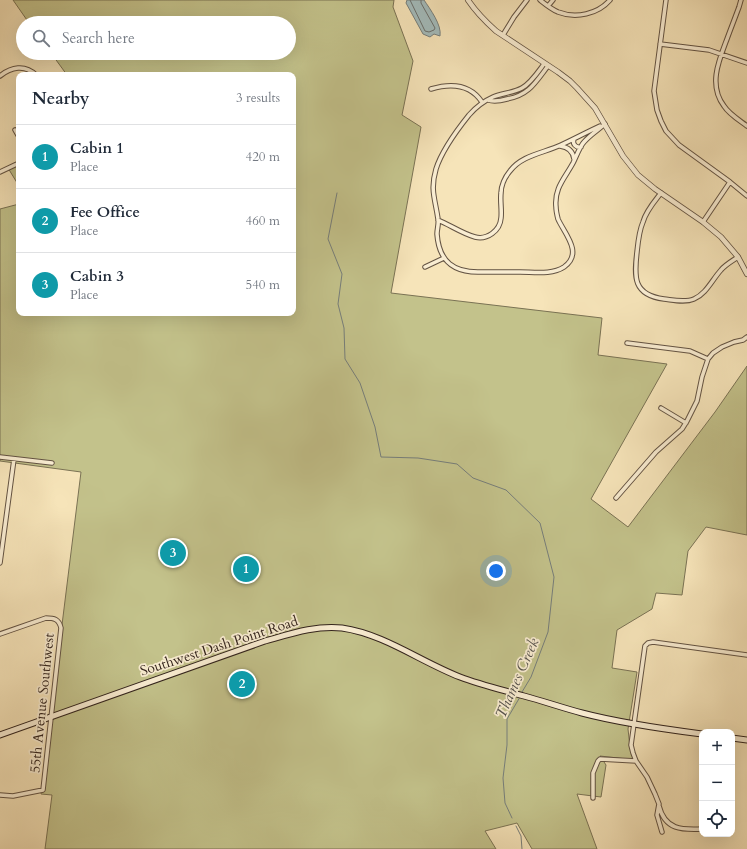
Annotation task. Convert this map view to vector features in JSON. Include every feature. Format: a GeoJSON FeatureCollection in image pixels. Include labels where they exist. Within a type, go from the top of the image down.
{"type":"FeatureCollection","features":[{"type":"Feature","properties":{"kind":"main road","name":"Southwest Dash Point Road"},"geometry":{"type":"LineString","coordinates":[[0,735],[265,641],[291,633],[311,629],[328,628],[341,628],[364,633],[460,677],[583,713],[699,734]]}},
{"type":"Feature","properties":{"kind":"main road"},"geometry":{"type":"LineString","coordinates":[[735,738],[747,740]]}},
{"type":"Feature","properties":{"kind":"street"},"geometry":{"type":"LineString","coordinates":[[468,0],[488,24],[503,36],[570,81],[596,108],[623,156],[632,168],[661,194],[703,222],[721,237],[738,257],[747,274]]}},
{"type":"Feature","properties":{"kind":"street"},"geometry":{"type":"LineString","coordinates":[[503,36],[514,17],[527,0]]}},
{"type":"Feature","properties":{"kind":"street"},"geometry":{"type":"LineString","coordinates":[[540,0],[562,13],[579,15],[593,12],[610,0]]}},
{"type":"Feature","properties":{"kind":"street"},"geometry":{"type":"LineString","coordinates":[[548,6],[553,0]]}},
{"type":"Feature","properties":{"kind":"street"},"geometry":{"type":"LineString","coordinates":[[666,0],[654,91],[657,110],[663,126],[675,142],[683,149],[730,182],[747,196]]}},
{"type":"Feature","properties":{"kind":"street"},"geometry":{"type":"LineString","coordinates":[[741,0],[716,73],[716,82],[717,94],[721,103],[747,126]]}},
{"type":"Feature","properties":{"kind":"street"},"geometry":{"type":"LineString","coordinates":[[660,44],[709,50],[747,63]]}},
{"type":"Feature","properties":{"kind":"street"},"geometry":{"type":"LineString","coordinates":[[546,65],[521,88],[492,97],[482,102],[470,114],[443,153],[437,167],[433,183],[433,197],[438,220],[438,239],[444,258],[456,268],[470,272],[544,272],[558,270],[564,266],[571,258],[572,247],[558,218],[556,203],[558,189],[583,143],[605,124]]}},
{"type":"Feature","properties":{"kind":"street"},"geometry":{"type":"LineString","coordinates":[[488,100],[494,102],[517,97],[523,94],[530,89],[546,65]]}},
{"type":"Feature","properties":{"kind":"street"},"geometry":{"type":"LineString","coordinates":[[0,76],[7,71],[20,68],[28,69],[32,72]]}},
{"type":"Feature","properties":{"kind":"street"},"geometry":{"type":"LineString","coordinates":[[432,89],[439,86],[448,85],[462,86],[475,94],[482,102]]}},
{"type":"Feature","properties":{"kind":"street"},"geometry":{"type":"LineString","coordinates":[[438,220],[473,236],[485,237],[491,234],[498,228],[501,219],[500,194],[503,182],[514,166],[526,159],[559,146],[605,124]]}},
{"type":"Feature","properties":{"kind":"street"},"geometry":{"type":"LineString","coordinates":[[574,139],[573,142],[575,145],[581,147]]}},
{"type":"Feature","properties":{"kind":"street"},"geometry":{"type":"LineString","coordinates":[[559,146],[570,150],[574,159]]}},
{"type":"Feature","properties":{"kind":"street"},"geometry":{"type":"LineString","coordinates":[[0,172],[16,164]]}},
{"type":"Feature","properties":{"kind":"street"},"geometry":{"type":"LineString","coordinates":[[703,222],[730,182]]}},
{"type":"Feature","properties":{"kind":"street"},"geometry":{"type":"LineString","coordinates":[[661,194],[648,210],[643,221],[639,239],[635,276],[638,285],[643,291],[651,297],[656,298],[682,301],[695,299],[703,294],[722,269],[738,257]]}},
{"type":"Feature","properties":{"kind":"street"},"geometry":{"type":"LineString","coordinates":[[425,267],[444,258]]}},
{"type":"Feature","properties":{"kind":"street"},"geometry":{"type":"LineString","coordinates":[[616,498],[656,452],[682,429],[690,417],[697,401],[702,377],[708,359],[713,353],[722,347],[743,340],[747,337]]}},
{"type":"Feature","properties":{"kind":"street"},"geometry":{"type":"LineString","coordinates":[[627,343],[690,351],[708,359]]}},
{"type":"Feature","properties":{"kind":"street"},"geometry":{"type":"LineString","coordinates":[[661,408],[686,423]]}},
{"type":"Feature","properties":{"kind":"street"},"geometry":{"type":"LineString","coordinates":[[0,457],[52,463]]}},
{"type":"Feature","properties":{"kind":"street"},"geometry":{"type":"LineString","coordinates":[[0,563],[14,459]]}},
{"type":"Feature","properties":{"kind":"street","name":"55th Avenue Southwest"},"geometry":{"type":"LineString","coordinates":[[0,634],[46,618],[55,618],[60,624],[61,628],[43,790],[13,796],[0,795]]}},
{"type":"Feature","properties":{"kind":"street"},"geometry":{"type":"LineString","coordinates":[[699,829],[684,830],[669,823],[660,809],[647,776],[636,761],[633,753],[631,745],[645,646],[648,643],[653,642],[747,655]]}},
{"type":"Feature","properties":{"kind":"street"},"geometry":{"type":"LineString","coordinates":[[593,798],[593,773],[600,759],[636,761]]}},
{"type":"Feature","properties":{"kind":"street"},"geometry":{"type":"LineString","coordinates":[[658,804],[657,815],[662,832]]}},
{"type":"Feature","properties":{"kind":"shaded area"},"geometry":{"type":"Polygon","coordinates":[[[13,0],[394,0],[393,7],[413,61],[402,115],[421,127],[391,293],[602,318],[598,355],[667,364],[591,499],[628,527],[715,412],[747,366],[747,535],[706,527],[688,551],[682,595],[656,593],[652,609],[617,630],[612,668],[637,672],[628,729],[630,747],[635,760],[600,756],[606,765],[601,797],[577,794],[597,849],[532,849],[517,823],[485,831],[496,849],[45,849],[52,795],[41,794],[81,472],[0,461],[0,209],[16,205],[16,316],[296,316],[296,72],[65,72],[56,60],[296,60],[296,16],[24,16],[13,0]]]}},
{"type":"Feature","properties":{"kind":"shaded area"},"geometry":{"type":"Polygon","coordinates":[[[16,164],[16,181],[8,168],[16,164]]]}},
{"type":"Feature","properties":{"kind":"water"},"geometry":{"type":"Polygon","coordinates":[[[407,0],[424,0],[437,22],[440,36],[434,34],[430,37],[423,34],[406,3],[407,0]]]}},
{"type":"Feature","properties":{"kind":"waterway","name":"Thames Creek"},"geometry":{"type":"LineString","coordinates":[[337,193],[328,239],[342,274],[338,304],[344,328],[345,359],[360,383],[375,427],[381,457],[418,458],[457,464],[473,478],[506,490],[540,523],[554,577],[548,632],[531,677],[522,692]]}},
{"type":"Feature","properties":{"kind":"waterway","name":"Thames Creek"},"geometry":{"type":"LineString","coordinates":[[512,818],[505,803],[503,778],[507,745],[507,719],[520,697]]}},
{"type":"Feature","properties":{"kind":"waterway","name":"Thames Creek"},"geometry":{"type":"LineString","coordinates":[[516,826],[521,836],[522,849]]}},
{"type":"Feature","properties":{"kind":"place","name":"Cabin 3"},"geometry":{"type":"Point","coordinates":[173,553]}},
{"type":"Feature","properties":{"kind":"place","name":"Cabin 1"},"geometry":{"type":"Point","coordinates":[246,569]}},
{"type":"Feature","properties":{"kind":"place","name":"Fee Office"},"geometry":{"type":"Point","coordinates":[242,684]}}]}
